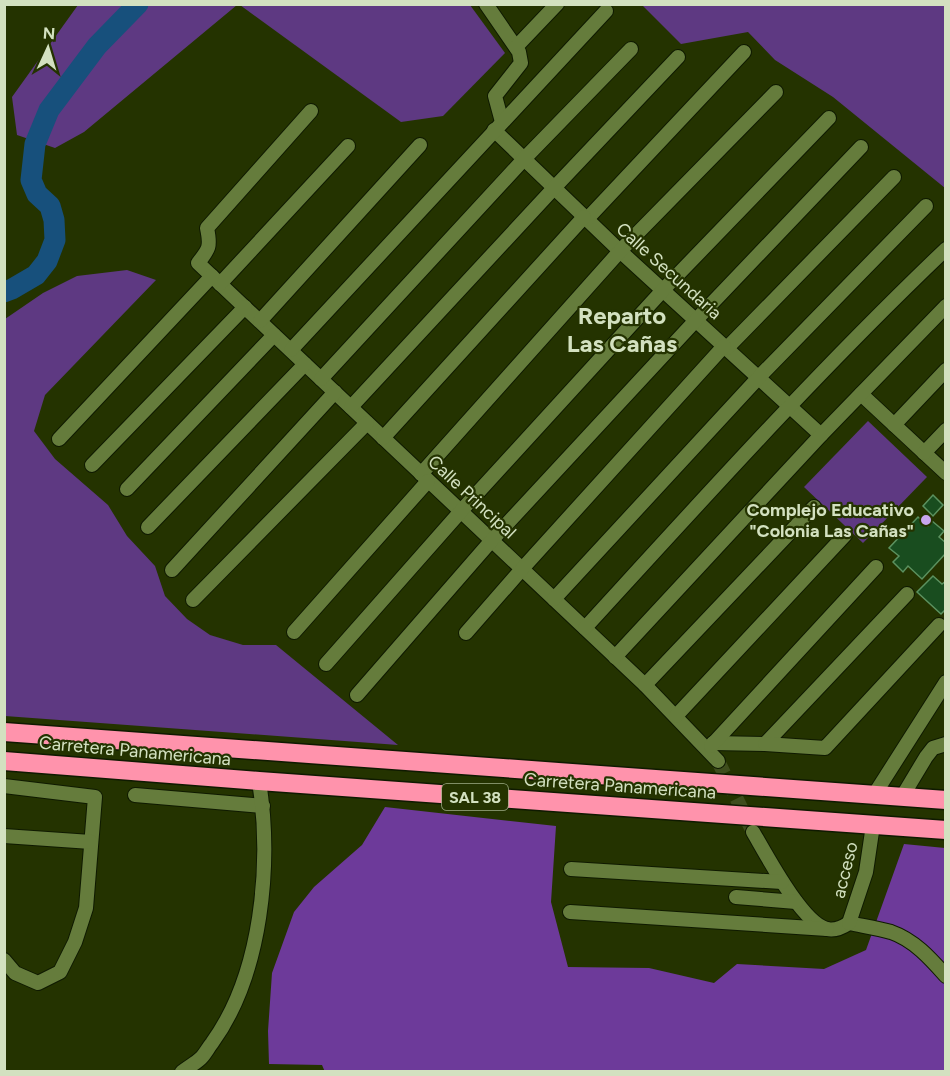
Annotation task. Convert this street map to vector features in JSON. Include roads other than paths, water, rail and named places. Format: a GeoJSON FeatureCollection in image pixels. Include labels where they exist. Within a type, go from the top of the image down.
{"type":"FeatureCollection","features":[{"type":"Feature","properties":{"kind":"highway","name":"Carretera Panamericana"},"geometry":{"type":"LineString","coordinates":[[4,732],[945,800]]}},
{"type":"Feature","properties":{"kind":"highway"},"geometry":{"type":"LineString","coordinates":[[341,787],[342,757]]}},
{"type":"Feature","properties":{"kind":"highway","name":"Carretera Panamericana"},"geometry":{"type":"LineString","coordinates":[[4,761],[341,787],[756,824],[873,825],[945,830]]}},
{"type":"Feature","properties":{"kind":"highway"},"geometry":{"type":"LineString","coordinates":[[756,824],[760,787]]}},
{"type":"Feature","properties":{"kind":"street"},"geometry":{"type":"LineString","coordinates":[[516,47],[557,4]]}},
{"type":"Feature","properties":{"kind":"street"},"geometry":{"type":"LineString","coordinates":[[489,6],[519,52],[522,63],[495,96],[498,126]]}},
{"type":"Feature","properties":{"kind":"street"},"geometry":{"type":"LineString","coordinates":[[291,350],[606,11]]}},
{"type":"Feature","properties":{"kind":"street"},"geometry":{"type":"LineString","coordinates":[[321,379],[524,159],[631,49]]}},
{"type":"Feature","properties":{"kind":"street"},"geometry":{"type":"LineString","coordinates":[[383,438],[585,218],[744,52]]}},
{"type":"Feature","properties":{"kind":"street"},"geometry":{"type":"LineString","coordinates":[[351,407],[678,57]]}},
{"type":"Feature","properties":{"kind":"street"},"geometry":{"type":"LineString","coordinates":[[294,632],[620,252],[776,92]]}},
{"type":"Feature","properties":{"kind":"street","name":"Calle Principal"},"geometry":{"type":"LineString","coordinates":[[311,111],[207,228],[210,239],[208,250],[198,263],[710,747],[718,761]]}},
{"type":"Feature","properties":{"kind":"street"},"geometry":{"type":"LineString","coordinates":[[326,664],[461,511],[663,290],[829,118]]}},
{"type":"Feature","properties":{"kind":"street","name":"Calle Secundaria"},"geometry":{"type":"LineString","coordinates":[[498,126],[524,159],[620,252],[821,435]]}},
{"type":"Feature","properties":{"kind":"street"},"geometry":{"type":"LineString","coordinates":[[260,321],[420,145]]}},
{"type":"Feature","properties":{"kind":"street"},"geometry":{"type":"LineString","coordinates":[[59,439],[348,146]]}},
{"type":"Feature","properties":{"kind":"street"},"geometry":{"type":"LineString","coordinates":[[357,695],[492,540],[696,320],[861,147]]}},
{"type":"Feature","properties":{"kind":"street"},"geometry":{"type":"LineString","coordinates":[[466,633],[726,347],[894,177]]}},
{"type":"Feature","properties":{"kind":"street"},"geometry":{"type":"LineString","coordinates":[[554,600],[759,377],[926,206]]}},
{"type":"Feature","properties":{"kind":"street"},"geometry":{"type":"LineString","coordinates":[[585,628],[789,405],[945,249]]}},
{"type":"Feature","properties":{"kind":"street"},"geometry":{"type":"LineString","coordinates":[[615,657],[821,435],[945,306]]}},
{"type":"Feature","properties":{"kind":"street"},"geometry":{"type":"LineString","coordinates":[[92,465],[245,307]]}},
{"type":"Feature","properties":{"kind":"street"},"geometry":{"type":"LineString","coordinates":[[127,489],[274,335]]}},
{"type":"Feature","properties":{"kind":"street"},"geometry":{"type":"LineString","coordinates":[[148,527],[305,364]]}},
{"type":"Feature","properties":{"kind":"street"},"geometry":{"type":"LineString","coordinates":[[894,425],[945,370]]}},
{"type":"Feature","properties":{"kind":"street"},"geometry":{"type":"LineString","coordinates":[[172,570],[335,392]]}},
{"type":"Feature","properties":{"kind":"street"},"geometry":{"type":"LineString","coordinates":[[861,394],[945,473]]}},
{"type":"Feature","properties":{"kind":"street"},"geometry":{"type":"LineString","coordinates":[[193,600],[367,423]]}},
{"type":"Feature","properties":{"kind":"street"},"geometry":{"type":"LineString","coordinates":[[924,453],[945,430]]}},
{"type":"Feature","properties":{"kind":"street"},"geometry":{"type":"LineString","coordinates":[[645,685],[814,507]]}},
{"type":"Feature","properties":{"kind":"street"},"geometry":{"type":"LineString","coordinates":[[676,716],[845,535]]}},
{"type":"Feature","properties":{"kind":"street"},"geometry":{"type":"LineString","coordinates":[[710,747],[876,567]]}},
{"type":"Feature","properties":{"kind":"street"},"geometry":{"type":"LineString","coordinates":[[765,744],[907,594]]}},
{"type":"Feature","properties":{"kind":"street"},"geometry":{"type":"LineString","coordinates":[[710,747],[765,744],[825,748],[939,625]]}},
{"type":"Feature","properties":{"kind":"street"},"geometry":{"type":"LineString","coordinates":[[874,795],[945,682]]}},
{"type":"Feature","properties":{"kind":"street"},"geometry":{"type":"LineString","coordinates":[[902,797],[926,756],[933,748],[945,744]]}},
{"type":"Feature","properties":{"kind":"street"},"geometry":{"type":"LineString","coordinates":[[182,1071],[201,1058],[224,1027],[239,996],[246,973],[261,907],[265,837],[259,782]]}},
{"type":"Feature","properties":{"kind":"street"},"geometry":{"type":"LineString","coordinates":[[4,786],[95,797],[86,908],[75,942],[60,972],[38,983],[15,973],[4,960]]}},
{"type":"Feature","properties":{"kind":"street"},"geometry":{"type":"LineString","coordinates":[[135,795],[263,806]]}},
{"type":"Feature","properties":{"kind":"street"},"geometry":{"type":"LineString","coordinates":[[756,824],[782,882],[795,902],[815,922],[826,929]]}},
{"type":"Feature","properties":{"kind":"street","name":"acceso"},"geometry":{"type":"LineString","coordinates":[[849,923],[866,872],[873,825]]}},
{"type":"Feature","properties":{"kind":"street"},"geometry":{"type":"LineString","coordinates":[[4,836],[91,842]]}},
{"type":"Feature","properties":{"kind":"street"},"geometry":{"type":"LineString","coordinates":[[571,869],[782,882]]}},
{"type":"Feature","properties":{"kind":"street"},"geometry":{"type":"LineString","coordinates":[[736,897],[795,902]]}},
{"type":"Feature","properties":{"kind":"street"},"geometry":{"type":"LineString","coordinates":[[570,912],[826,929],[841,928],[849,923],[892,932],[913,943],[929,956],[945,976]]}},
{"type":"Feature","properties":{"kind":"waterway"},"geometry":{"type":"LineString","coordinates":[[4,292],[36,275],[47,261],[55,240],[54,220],[50,206],[37,194],[31,180],[35,144],[49,110],[97,46],[138,4]]}},
{"type":"Feature","properties":{"kind":"tunnel"},"geometry":{"type":"LineString","coordinates":[[718,761],[753,832]]}},
{"type":"Feature","properties":{"kind":"place","name":"Complejo Educativo \"Colonia Las Cañas\""},"geometry":{"type":"Point","coordinates":[926,520]}},
{"type":"Feature","properties":{"kind":"district","name":"Reparto Las Cañas"},"geometry":{"type":"Point","coordinates":[622,330]}}]}
